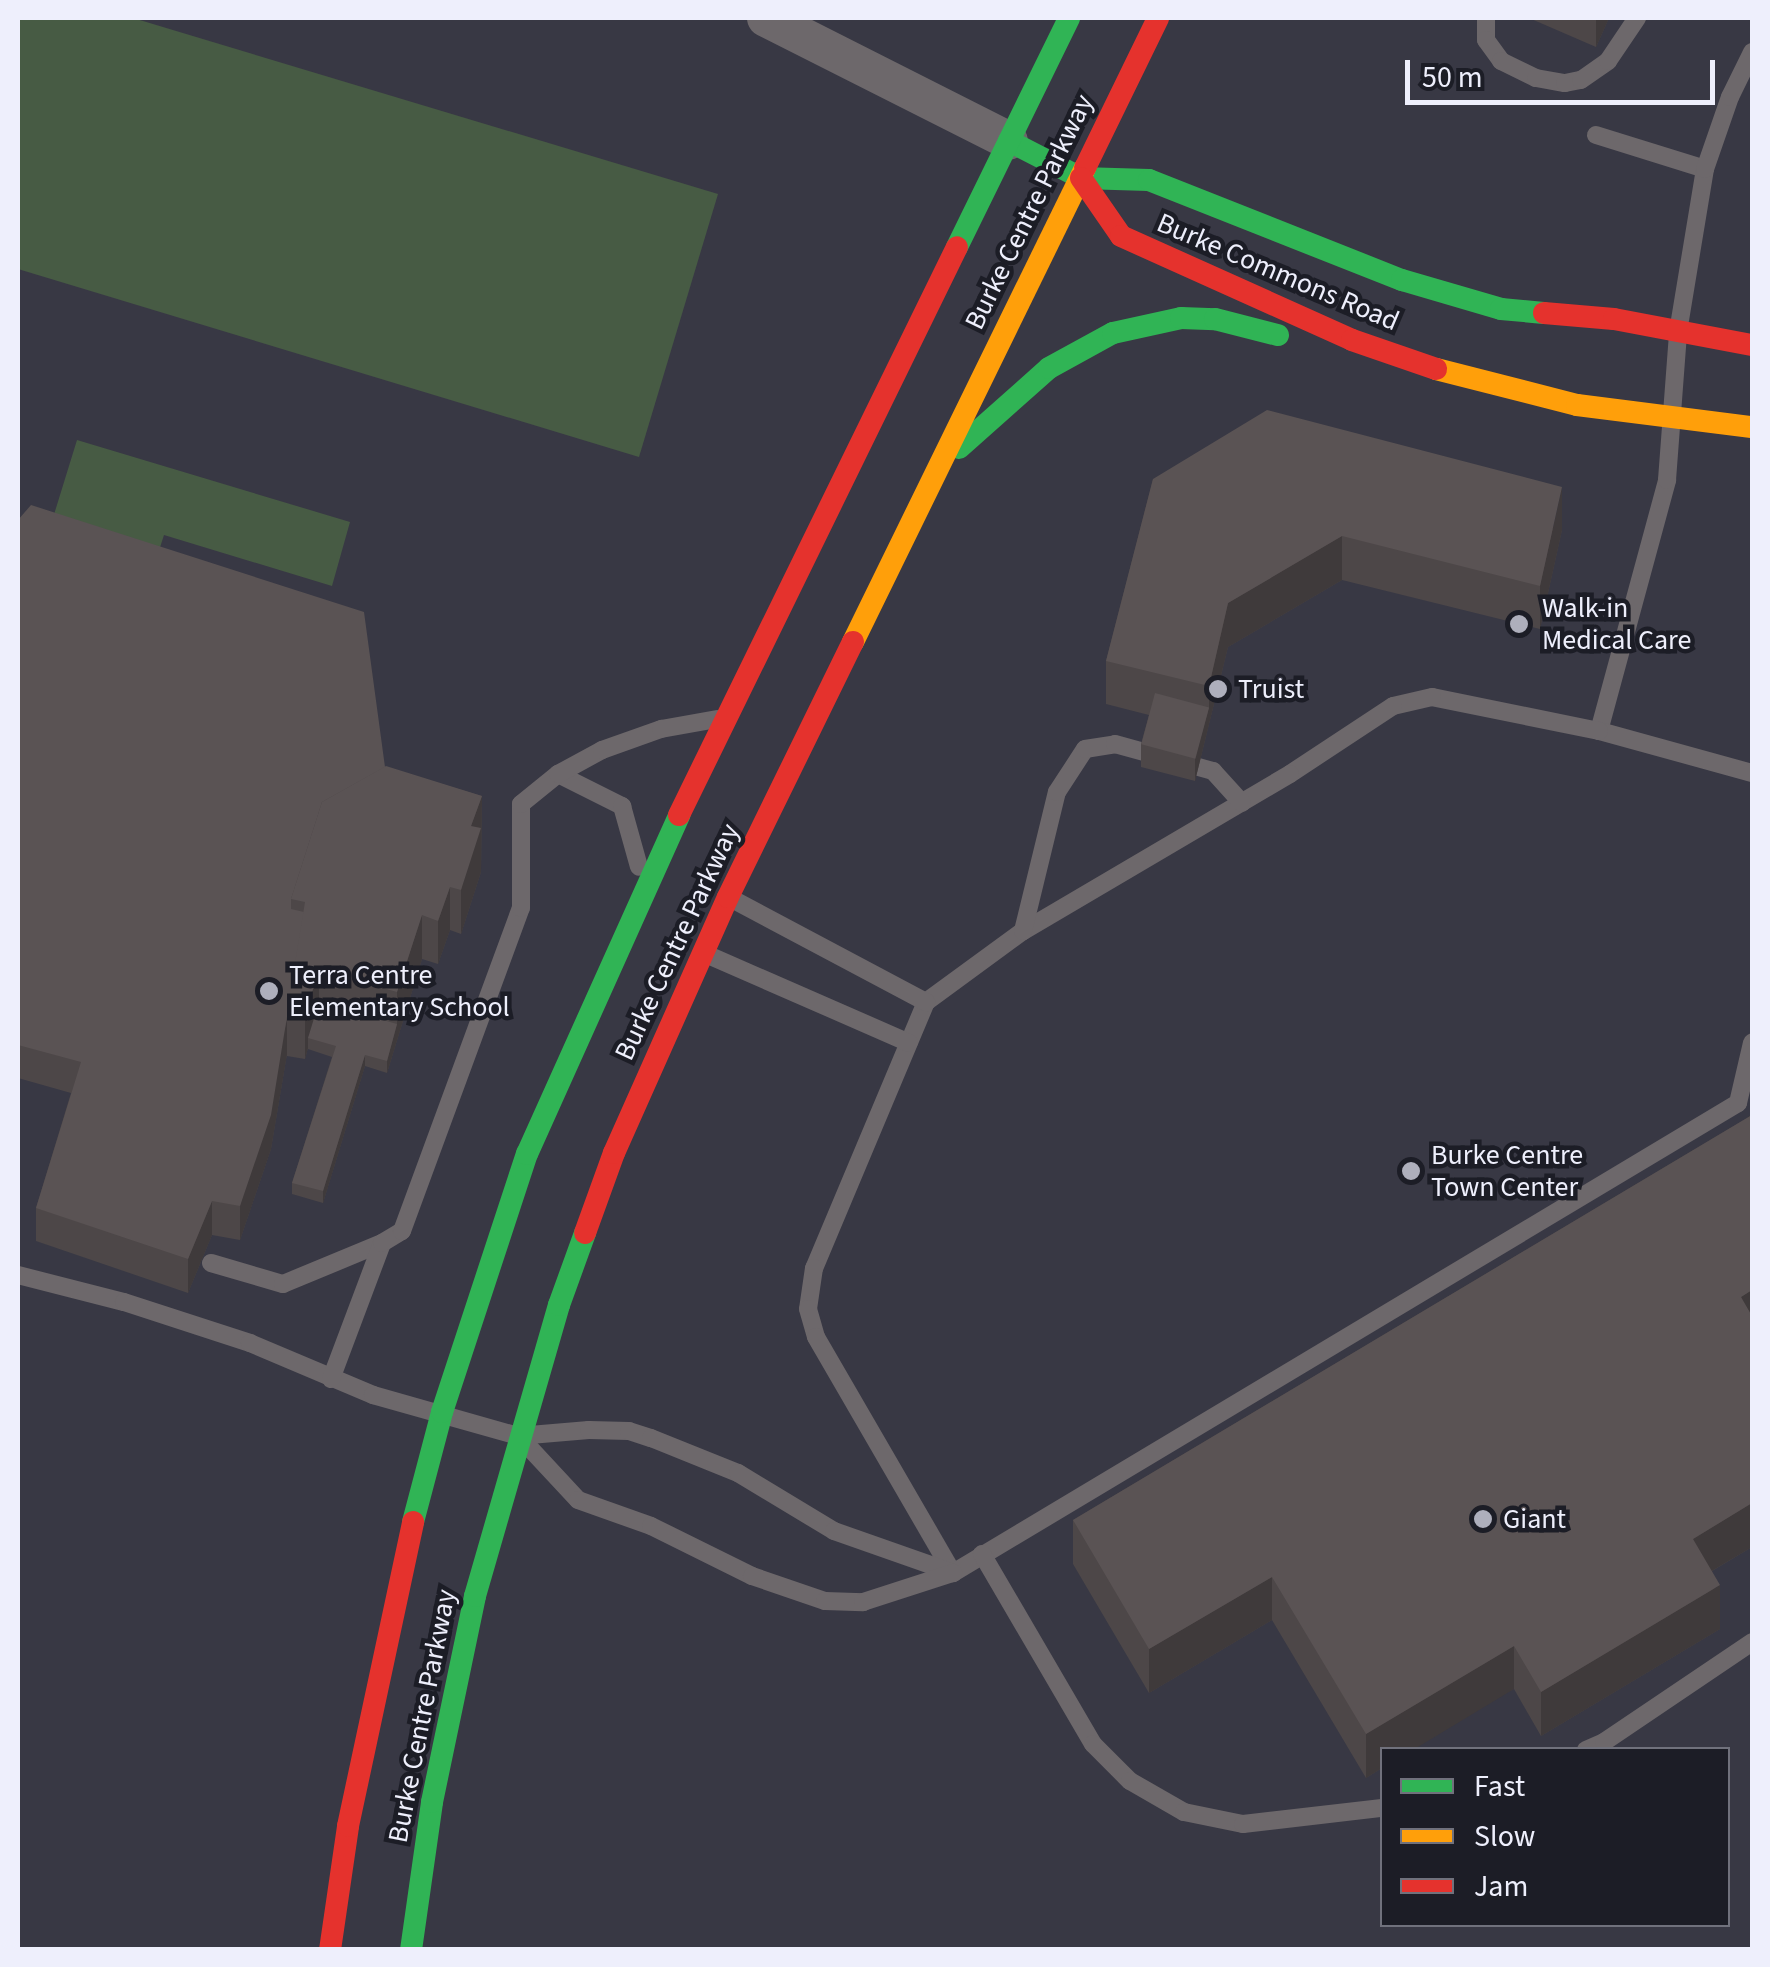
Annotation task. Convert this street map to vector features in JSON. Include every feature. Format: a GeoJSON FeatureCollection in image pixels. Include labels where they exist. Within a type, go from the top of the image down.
{"type":"FeatureCollection","features":[{"type":"Feature","properties":{"kind":"main road","name":"Burke Centre Parkway"},"geometry":{"type":"LineString","coordinates":[[330,1950],[348,1826],[393,1600],[442,1412],[527,1154],[644,887],[1070,18]]}},
{"type":"Feature","properties":{"kind":"main road","name":"Burke Centre Parkway"},"geometry":{"type":"LineString","coordinates":[[412,1950],[432,1802],[463,1652],[518,1436],[614,1153],[728,897],[1158,18]]}},
{"type":"Feature","properties":{"kind":"main road"},"geometry":{"type":"LineString","coordinates":[[1009,141],[1081,178]]}},
{"type":"Feature","properties":{"kind":"main road","name":"Burke Commons Road"},"geometry":{"type":"LineString","coordinates":[[1081,178],[1149,180],[1402,280],[1501,309],[1614,319],[1752,345]]}},
{"type":"Feature","properties":{"kind":"main road","name":"Burke Commons Road"},"geometry":{"type":"LineString","coordinates":[[1081,178],[1121,236],[1352,340],[1442,372],[1576,405],[1752,427]]}},
{"type":"Feature","properties":{"kind":"main road"},"geometry":{"type":"LineString","coordinates":[[936,470],[1049,368],[1113,333],[1142,324],[1216,319],[1442,372]]}},
{"type":"Feature","properties":{"kind":"street"},"geometry":{"type":"LineString","coordinates":[[766,18],[1009,141]]}},
{"type":"Feature","properties":{"kind":"lane"},"geometry":{"type":"LineString","coordinates":[[1486,18],[1486,40],[1501,61],[1536,78],[1564,84],[1581,80],[1608,60],[1637,18]]}},
{"type":"Feature","properties":{"kind":"lane"},"geometry":{"type":"LineString","coordinates":[[1599,731],[1667,480],[1678,332],[1705,169],[1730,97],[1752,52]]}},
{"type":"Feature","properties":{"kind":"lane"},"geometry":{"type":"LineString","coordinates":[[1596,135],[1705,169]]}},
{"type":"Feature","properties":{"kind":"lane"},"geometry":{"type":"LineString","coordinates":[[953,1573],[816,1337],[808,1310],[814,1268],[926,1002],[1023,931],[1242,802],[1394,706],[1432,696],[1599,731],[1752,773]]}},
{"type":"Feature","properties":{"kind":"lane"},"geometry":{"type":"LineString","coordinates":[[211,1263],[283,1284],[382,1243],[402,1230],[522,908],[522,804],[558,774],[602,750],[661,729],[727,717]]}},
{"type":"Feature","properties":{"kind":"lane"},"geometry":{"type":"LineString","coordinates":[[1023,931],[1057,792],[1085,750],[1115,744],[1213,771],[1242,802]]}},
{"type":"Feature","properties":{"kind":"lane"},"geometry":{"type":"LineString","coordinates":[[558,774],[622,806],[644,887]]}},
{"type":"Feature","properties":{"kind":"lane"},"geometry":{"type":"LineString","coordinates":[[728,897],[926,1002]]}},
{"type":"Feature","properties":{"kind":"lane"},"geometry":{"type":"LineString","coordinates":[[703,953],[909,1043]]}},
{"type":"Feature","properties":{"kind":"lane"},"geometry":{"type":"LineString","coordinates":[[518,1436],[578,1500],[651,1526],[788,1590],[825,1601],[863,1602],[953,1573],[1738,1103],[1752,1043]]}},
{"type":"Feature","properties":{"kind":"lane"},"geometry":{"type":"LineString","coordinates":[[331,1380],[382,1243]]}},
{"type":"Feature","properties":{"kind":"lane"},"geometry":{"type":"LineString","coordinates":[[18,1275],[124,1302],[250,1343],[331,1380],[518,1436],[589,1430],[629,1431],[652,1438],[738,1473],[834,1531],[953,1573]]}},
{"type":"Feature","properties":{"kind":"lane"},"geometry":{"type":"LineString","coordinates":[[982,1554],[1092,1744],[1130,1780],[1184,1812],[1243,1824],[1380,1808]]}},
{"type":"Feature","properties":{"kind":"lane"},"geometry":{"type":"LineString","coordinates":[[1593,1747],[1752,1642]]}},
{"type":"Feature","properties":{"kind":"green space"},"geometry":{"type":"Polygon","coordinates":[[[18,18],[133,18],[718,194],[639,457],[18,269],[18,18]]]}},
{"type":"Feature","properties":{"kind":"green space"},"geometry":{"type":"Polygon","coordinates":[[[77,440],[350,522],[332,586],[164,535],[154,566],[48,534],[77,440]]]}},
{"type":"Feature","properties":{"kind":"building"},"geometry":{"type":"Polygon","coordinates":[[[1267,410],[1562,487],[1540,586],[1342,536],[1228,603],[1209,686],[1106,661],[1153,479],[1267,410]]]}},
{"type":"Feature","properties":{"kind":"building"},"geometry":{"type":"Polygon","coordinates":[[[31,505],[364,612],[385,767],[322,802],[291,899],[291,909],[304,912],[271,1115],[240,1206],[212,1201],[188,1259],[36,1208],[81,1062],[18,1045],[18,520],[31,505]]]}},
{"type":"Feature","properties":{"kind":"building"},"geometry":{"type":"Polygon","coordinates":[[[1155,693],[1209,707],[1195,759],[1141,744],[1155,693]]]}},
{"type":"Feature","properties":{"kind":"building"},"geometry":{"type":"Polygon","coordinates":[[[386,766],[482,796],[471,826],[481,828],[461,890],[450,887],[438,921],[422,915],[397,992],[319,970],[305,1015],[287,1012],[305,902],[291,899],[322,802],[386,766]]]}},
{"type":"Feature","properties":{"kind":"building"},"geometry":{"type":"Polygon","coordinates":[[[319,1002],[397,1024],[387,1061],[365,1055],[323,1191],[292,1183],[336,1046],[308,1038],[319,1002]]]}},
{"type":"Feature","properties":{"kind":"building","name":"Giant"},"geometry":{"type":"Polygon","coordinates":[[[1752,1115],[1752,1290],[1741,1297],[1752,1316],[1752,1503],[1693,1539],[1720,1585],[1541,1692],[1514,1646],[1366,1734],[1272,1577],[1149,1649],[1073,1520],[1752,1115]]]}},
{"type":"Feature","properties":{"kind":"traffic: fast"},"geometry":{"type":"LineString","coordinates":[[957,247],[1069,18]]}},
{"type":"Feature","properties":{"kind":"traffic: fast"},"geometry":{"type":"LineString","coordinates":[[1009,141],[1081,178],[1149,180],[1402,280],[1501,309],[1544,313]]}},
{"type":"Feature","properties":{"kind":"traffic: fast"},"geometry":{"type":"LineString","coordinates":[[959,448],[1049,368],[1113,333],[1181,318],[1215,319],[1278,335]]}},
{"type":"Feature","properties":{"kind":"traffic: fast"},"geometry":{"type":"LineString","coordinates":[[413,1522],[442,1412],[527,1154],[679,815]]}},
{"type":"Feature","properties":{"kind":"traffic: fast"},"geometry":{"type":"LineString","coordinates":[[411,1950],[432,1802],[475,1596],[559,1305],[585,1233]]}},
{"type":"Feature","properties":{"kind":"traffic: slow"},"geometry":{"type":"LineString","coordinates":[[853,642],[1085,168]]}},
{"type":"Feature","properties":{"kind":"traffic: slow"},"geometry":{"type":"LineString","coordinates":[[1436,369],[1577,405],[1752,427]]}},
{"type":"Feature","properties":{"kind":"traffic: jam"},"geometry":{"type":"LineString","coordinates":[[1085,168],[1158,18]]}},
{"type":"Feature","properties":{"kind":"traffic: jam"},"geometry":{"type":"LineString","coordinates":[[1081,178],[1121,236],[1352,340],[1436,369]]}},
{"type":"Feature","properties":{"kind":"traffic: jam"},"geometry":{"type":"LineString","coordinates":[[679,815],[957,247]]}},
{"type":"Feature","properties":{"kind":"traffic: jam"},"geometry":{"type":"LineString","coordinates":[[1544,313],[1614,319],[1752,345]]}},
{"type":"Feature","properties":{"kind":"traffic: jam"},"geometry":{"type":"LineString","coordinates":[[585,1233],[614,1153],[728,897],[853,642]]}},
{"type":"Feature","properties":{"kind":"traffic: jam"},"geometry":{"type":"LineString","coordinates":[[330,1950],[348,1826],[413,1522]]}},
{"type":"Feature","properties":{"kind":"place","name":"Walk-in Medical Care"},"geometry":{"type":"Point","coordinates":[1519,624]}},
{"type":"Feature","properties":{"kind":"place","name":"Truist"},"geometry":{"type":"Point","coordinates":[1218,689]}},
{"type":"Feature","properties":{"kind":"place","name":"Terra Centre Elementary School"},"geometry":{"type":"Point","coordinates":[269,991]}},
{"type":"Feature","properties":{"kind":"place","name":"Burke Centre Town Center"},"geometry":{"type":"Point","coordinates":[1411,1171]}},
{"type":"Feature","properties":{"kind":"place","name":"Giant"},"geometry":{"type":"Point","coordinates":[1483,1519]}}]}
